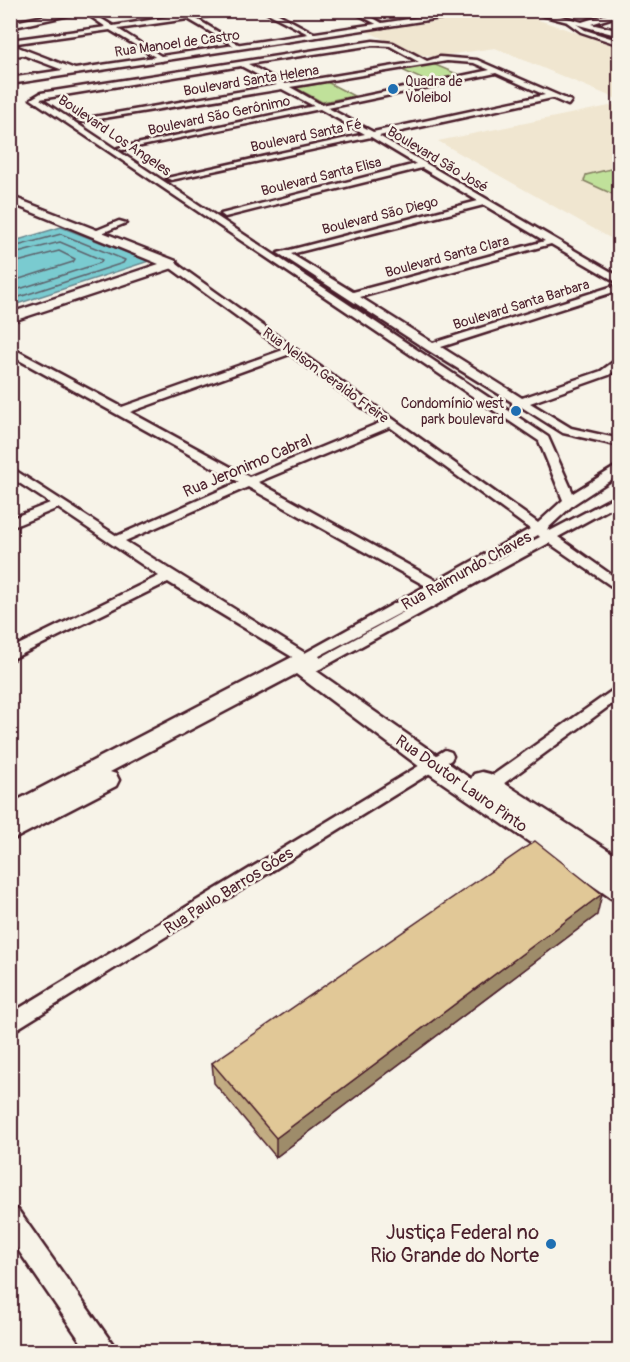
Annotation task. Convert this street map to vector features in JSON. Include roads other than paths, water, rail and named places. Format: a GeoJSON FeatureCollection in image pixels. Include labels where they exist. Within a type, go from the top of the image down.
{"type":"FeatureCollection","features":[{"type":"Feature","properties":{"kind":"main road","name":"Rua Manoel de Castro"},"geometry":{"type":"LineString","coordinates":[[10,81],[489,10]]}},
{"type":"Feature","properties":{"kind":"main road"},"geometry":{"type":"LineString","coordinates":[[10,26],[81,11]]}},
{"type":"Feature","properties":{"kind":"main road"},"geometry":{"type":"LineString","coordinates":[[528,11],[620,34]]}},
{"type":"Feature","properties":{"kind":"main road"},"geometry":{"type":"LineString","coordinates":[[583,24],[620,12]]}},
{"type":"Feature","properties":{"kind":"main road"},"geometry":{"type":"LineString","coordinates":[[10,47],[74,71]]}},
{"type":"Feature","properties":{"kind":"main road","name":"Rua Nelson Geraldo Freire"},"geometry":{"type":"LineString","coordinates":[[10,199],[171,264]]}},
{"type":"Feature","properties":{"kind":"main road"},"geometry":{"type":"LineString","coordinates":[[10,318],[171,264]]}},
{"type":"Feature","properties":{"kind":"main road","name":"Rua Doutor Lauro Pinto"},"geometry":{"type":"LineString","coordinates":[[305,666],[438,760],[522,815],[620,870]]}},
{"type":"Feature","properties":{"kind":"main road","name":"Rua Raimundo Chaves"},"geometry":{"type":"LineString","coordinates":[[14,818],[305,666]]}},
{"type":"Feature","properties":{"kind":"main road","name":"Rua Doutor Lauro Pinto"},"geometry":{"type":"LineString","coordinates":[[522,815],[620,891]]}},
{"type":"Feature","properties":{"kind":"street"},"geometry":{"type":"LineString","coordinates":[[176,10],[240,47]]}},
{"type":"Feature","properties":{"kind":"street"},"geometry":{"type":"LineString","coordinates":[[10,42],[242,10]]}},
{"type":"Feature","properties":{"kind":"street"},"geometry":{"type":"LineString","coordinates":[[265,10],[316,36]]}},
{"type":"Feature","properties":{"kind":"street"},"geometry":{"type":"LineString","coordinates":[[352,10],[384,26]]}},
{"type":"Feature","properties":{"kind":"street"},"geometry":{"type":"LineString","coordinates":[[81,11],[114,28],[162,59]]}},
{"type":"Feature","properties":{"kind":"street"},"geometry":{"type":"LineString","coordinates":[[569,21],[583,31],[620,43]]}},
{"type":"Feature","properties":{"kind":"street","name":"Boulevard Santa Helena"},"geometry":{"type":"LineString","coordinates":[[45,94],[376,43],[391,44],[426,63]]}},
{"type":"Feature","properties":{"kind":"street"},"geometry":{"type":"LineString","coordinates":[[10,55],[25,53]]}},
{"type":"Feature","properties":{"kind":"street","name":"Boulevard Santa Helena"},"geometry":{"type":"LineString","coordinates":[[411,54],[449,59]]}},
{"type":"Feature","properties":{"kind":"street"},"geometry":{"type":"LineString","coordinates":[[449,59],[475,61],[568,103]]}},
{"type":"Feature","properties":{"kind":"street","name":"Boulevard Santa Helena"},"geometry":{"type":"LineString","coordinates":[[80,120],[449,59]]}},
{"type":"Feature","properties":{"kind":"street","name":"Boulevard São José"},"geometry":{"type":"LineString","coordinates":[[241,63],[372,135],[550,242],[620,281]]}},
{"type":"Feature","properties":{"kind":"street","name":"Boulevard Santa Fé"},"geometry":{"type":"LineString","coordinates":[[321,107],[497,71]]}},
{"type":"Feature","properties":{"kind":"street","name":"Boulevard Los Angeles"},"geometry":{"type":"LineString","coordinates":[[544,439],[35,99],[45,94],[80,120],[283,253],[567,431],[620,443]]}},
{"type":"Feature","properties":{"kind":"street","name":"Boulevard Santa Fé"},"geometry":{"type":"LineString","coordinates":[[171,178],[552,96]]}},
{"type":"Feature","properties":{"kind":"street"},"geometry":{"type":"LineString","coordinates":[[45,106],[57,104]]}},
{"type":"Feature","properties":{"kind":"street","name":"Boulevard São Gerônimo"},"geometry":{"type":"LineString","coordinates":[[122,148],[321,107]]}},
{"type":"Feature","properties":{"kind":"street","name":"Boulevard Santa Elisa"},"geometry":{"type":"LineString","coordinates":[[225,214],[423,165]]}},
{"type":"Feature","properties":{"kind":"street"},"geometry":{"type":"LineString","coordinates":[[175,192],[183,193],[187,189]]}},
{"type":"Feature","properties":{"kind":"street","name":"Boulevard São Diego"},"geometry":{"type":"LineString","coordinates":[[283,253],[484,202]]}},
{"type":"Feature","properties":{"kind":"street"},"geometry":{"type":"LineString","coordinates":[[194,206],[197,203],[208,203]]}},
{"type":"Feature","properties":{"kind":"street"},"geometry":{"type":"LineString","coordinates":[[99,236],[122,223]]}},
{"type":"Feature","properties":{"kind":"street"},"geometry":{"type":"LineString","coordinates":[[99,236],[132,226]]}},
{"type":"Feature","properties":{"kind":"street","name":"Boulevard Santa Clara"},"geometry":{"type":"LineString","coordinates":[[351,296],[550,242]]}},
{"type":"Feature","properties":{"kind":"street","name":"Rua Nelson Geraldo Freire"},"geometry":{"type":"LineString","coordinates":[[171,264],[620,588]]}},
{"type":"Feature","properties":{"kind":"street"},"geometry":{"type":"LineString","coordinates":[[292,270],[303,270],[305,268],[303,265]]}},
{"type":"Feature","properties":{"kind":"street"},"geometry":{"type":"LineString","coordinates":[[315,286],[313,282],[316,281],[329,282]]}},
{"type":"Feature","properties":{"kind":"street","name":"Boulevard Santa Barbara"},"geometry":{"type":"LineString","coordinates":[[430,347],[620,287]]}},
{"type":"Feature","properties":{"kind":"street"},"geometry":{"type":"LineString","coordinates":[[10,350],[444,590]]}},
{"type":"Feature","properties":{"kind":"street"},"geometry":{"type":"LineString","coordinates":[[119,412],[292,350]]}},
{"type":"Feature","properties":{"kind":"street"},"geometry":{"type":"LineString","coordinates":[[501,409],[605,373],[620,360]]}},
{"type":"Feature","properties":{"kind":"street","name":"Rua Jeronimo Cabral"},"geometry":{"type":"LineString","coordinates":[[115,541],[392,422]]}},
{"type":"Feature","properties":{"kind":"street"},"geometry":{"type":"LineString","coordinates":[[567,431],[544,439],[570,501]]}},
{"type":"Feature","properties":{"kind":"street","name":"Rua Raimundo Chaves"},"geometry":{"type":"LineString","coordinates":[[444,590],[538,530],[570,501],[620,468]]}},
{"type":"Feature","properties":{"kind":"street","name":"Rua Doutor Lauro Pinto"},"geometry":{"type":"LineString","coordinates":[[10,471],[305,666]]}},
{"type":"Feature","properties":{"kind":"street","name":"Rua Raimundo Chaves"},"geometry":{"type":"LineString","coordinates":[[305,666],[444,590],[550,538],[620,498]]}},
{"type":"Feature","properties":{"kind":"street"},"geometry":{"type":"LineString","coordinates":[[10,524],[58,504]]}},
{"type":"Feature","properties":{"kind":"street"},"geometry":{"type":"LineString","coordinates":[[10,655],[169,576]]}},
{"type":"Feature","properties":{"kind":"street"},"geometry":{"type":"LineString","coordinates":[[484,790],[620,690]]}},
{"type":"Feature","properties":{"kind":"street","name":"Rua Paulo Barros Góes"},"geometry":{"type":"LineString","coordinates":[[10,1025],[438,760]]}},
{"type":"Feature","properties":{"kind":"street"},"geometry":{"type":"LineString","coordinates":[[10,1218],[103,1352]]}},
{"type":"Feature","properties":{"kind":"water"},"geometry":{"type":"Polygon","coordinates":[[[61,227],[149,261],[11,306],[11,242],[61,227]]]}},
{"type":"Feature","properties":{"kind":"place","name":"Quadra de Voleibol"},"geometry":{"type":"Point","coordinates":[393,89]}},
{"type":"Feature","properties":{"kind":"place","name":"Condomínio west park boulevard"},"geometry":{"type":"Point","coordinates":[516,411]}},
{"type":"Feature","properties":{"kind":"place","name":"Justiça Federal no Rio Grande do Norte"},"geometry":{"type":"Point","coordinates":[551,1244]}}]}
